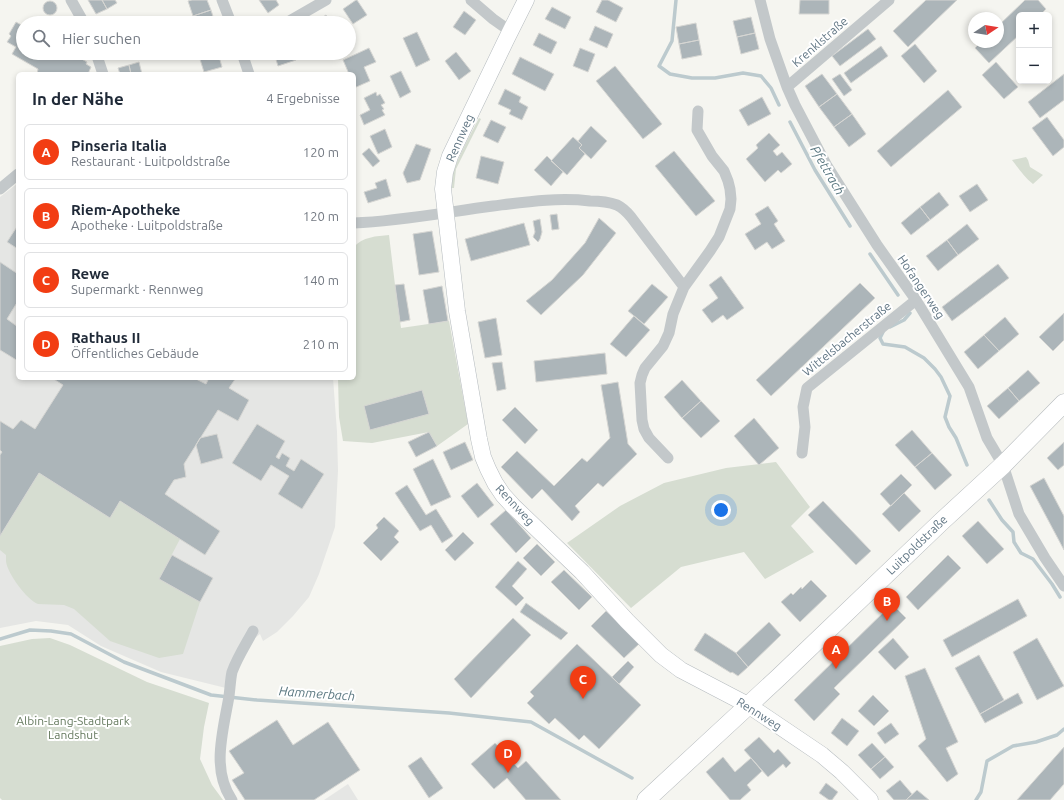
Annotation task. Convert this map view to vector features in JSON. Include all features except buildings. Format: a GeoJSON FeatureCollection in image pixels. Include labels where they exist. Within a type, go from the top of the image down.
{"type":"FeatureCollection","features":[{"type":"Feature","properties":{"kind":"main road","name":"Rennweg"},"geometry":{"type":"LineString","coordinates":[[526,0],[450,156],[445,172],[443,189],[457,311],[483,457],[495,483],[513,506],[582,572],[661,655],[681,670],[748,705],[822,755],[842,772],[870,800]]}},
{"type":"Feature","properties":{"kind":"main road","name":"Luitpoldstraße"},"geometry":{"type":"LineString","coordinates":[[646,800],[1003,465],[1064,403]]}},
{"type":"Feature","properties":{"kind":"street"},"geometry":{"type":"LineString","coordinates":[[72,0],[80,16]]}},
{"type":"Feature","properties":{"kind":"street"},"geometry":{"type":"LineString","coordinates":[[222,0],[228,16]]}},
{"type":"Feature","properties":{"kind":"street"},"geometry":{"type":"LineString","coordinates":[[298,16],[326,0]]}},
{"type":"Feature","properties":{"kind":"street"},"geometry":{"type":"LineString","coordinates":[[471,0],[493,20],[510,31]]}},
{"type":"Feature","properties":{"kind":"street","name":"Hofangerweg"},"geometry":{"type":"LineString","coordinates":[[760,0],[770,39],[795,105],[827,166],[877,245],[916,300],[969,387],[987,438],[1003,465],[1019,514],[1045,558],[1064,586]]}},
{"type":"Feature","properties":{"kind":"street","name":"Krenklstraße"},"geometry":{"type":"LineString","coordinates":[[787,87],[889,0]]}},
{"type":"Feature","properties":{"kind":"street"},"geometry":{"type":"LineString","coordinates":[[98,60],[102,72]]}},
{"type":"Feature","properties":{"kind":"street"},"geometry":{"type":"LineString","coordinates":[[244,60],[248,72]]}},
{"type":"Feature","properties":{"kind":"street"},"geometry":{"type":"LineString","coordinates":[[668,458],[649,438],[644,429],[642,420],[640,383],[645,368],[663,346],[669,333],[673,314],[684,287],[719,237],[730,209],[731,199],[728,181],[724,171],[712,156],[697,130],[698,111]]}},
{"type":"Feature","properties":{"kind":"street"},"geometry":{"type":"LineString","coordinates":[[0,189],[16,176]]}},
{"type":"Feature","properties":{"kind":"street"},"geometry":{"type":"LineString","coordinates":[[356,223],[382,221],[528,202],[552,200],[583,200],[603,202],[623,208],[639,226],[684,287]]}},
{"type":"Feature","properties":{"kind":"street","name":"Wittelsbacherstraße"},"geometry":{"type":"LineString","coordinates":[[802,453],[804,427],[803,407],[807,388],[916,300]]}},
{"type":"Feature","properties":{"kind":"street"},"geometry":{"type":"LineString","coordinates":[[232,800],[226,792],[220,771],[223,728],[232,672],[253,631]]}},
{"type":"Feature","properties":{"kind":"shaded area"},"geometry":{"type":"Polygon","coordinates":[[[16,185],[16,380],[333,380],[338,471],[335,527],[319,574],[309,597],[277,632],[263,641],[260,634],[242,649],[230,689],[161,672],[101,646],[68,625],[36,621],[0,628],[0,197],[16,185]]]}},
{"type":"Feature","properties":{"kind":"shaded area"},"geometry":{"type":"Polygon","coordinates":[[[348,784],[358,800],[324,800],[348,784]]]}},
{"type":"Feature","properties":{"kind":"green space"},"geometry":{"type":"Polygon","coordinates":[[[479,118],[481,119],[456,169],[454,188],[451,188],[453,172],[479,118]]]}},
{"type":"Feature","properties":{"kind":"green space"},"geometry":{"type":"Polygon","coordinates":[[[1026,157],[1030,167],[1043,175],[1033,184],[1024,176],[1012,160],[1026,157]]]}},
{"type":"Feature","properties":{"kind":"green space"},"geometry":{"type":"Polygon","coordinates":[[[389,235],[401,328],[449,321],[468,424],[437,446],[429,432],[372,443],[343,441],[339,417],[338,380],[356,380],[356,245],[365,239],[389,235]]]}},
{"type":"Feature","properties":{"kind":"green space"},"geometry":{"type":"Polygon","coordinates":[[[776,462],[810,507],[791,526],[814,552],[765,579],[744,552],[681,567],[631,608],[567,543],[620,506],[664,483],[726,468],[776,462]]]}},
{"type":"Feature","properties":{"kind":"green space"},"geometry":{"type":"Polygon","coordinates":[[[39,473],[110,517],[120,501],[180,539],[159,579],[200,602],[183,654],[159,658],[110,641],[74,609],[64,605],[38,604],[28,597],[18,586],[7,566],[6,555],[0,550],[0,536],[39,473]]]}},
{"type":"Feature","properties":{"kind":"green space","name":"Albin-Lang-Stadtpark Landshut"},"geometry":{"type":"Polygon","coordinates":[[[50,638],[70,645],[147,682],[209,703],[200,759],[212,785],[223,800],[2,800],[0,798],[0,646],[32,639],[50,638]]]}},
{"type":"Feature","properties":{"kind":"waterway","name":"Pfettrach"},"geometry":{"type":"LineString","coordinates":[[676,0],[672,41],[659,66],[670,74],[692,78],[715,78],[743,73],[761,76],[771,88],[779,105]]}},
{"type":"Feature","properties":{"kind":"waterway","name":"Pfettrach"},"geometry":{"type":"LineString","coordinates":[[790,122],[815,170],[850,226]]}},
{"type":"Feature","properties":{"kind":"waterway","name":"Pfettrach"},"geometry":{"type":"LineString","coordinates":[[870,254],[898,295]]}},
{"type":"Feature","properties":{"kind":"waterway","name":"Pfettrach"},"geometry":{"type":"LineString","coordinates":[[890,327],[904,320],[910,313]]}},
{"type":"Feature","properties":{"kind":"waterway","name":"Pfettrach"},"geometry":{"type":"LineString","coordinates":[[883,332],[880,338],[883,344],[905,347],[924,358],[941,377],[950,396],[945,417],[956,438],[967,465]]}},
{"type":"Feature","properties":{"kind":"waterway","name":"Pfettrach"},"geometry":{"type":"LineString","coordinates":[[989,500],[1002,520],[1013,532],[1014,542],[1021,553],[1033,559],[1060,597]]}},
{"type":"Feature","properties":{"kind":"waterway","name":"Hammerbach"},"geometry":{"type":"LineString","coordinates":[[0,639],[30,630],[71,634],[124,662],[211,695],[257,700],[449,713],[531,722],[632,778]]}},
{"type":"Feature","properties":{"kind":"waterway","name":"Pfettrach"},"geometry":{"type":"LineString","coordinates":[[976,800],[981,792],[987,761],[1013,746],[1036,742],[1057,735],[1064,729]]}},
{"type":"Feature","properties":{"kind":"place","name":"Riem-Apotheke"},"geometry":{"type":"Point","coordinates":[887,621]}},
{"type":"Feature","properties":{"kind":"place","name":"Pinseria Italia"},"geometry":{"type":"Point","coordinates":[836,669]}},
{"type":"Feature","properties":{"kind":"place","name":"Rewe"},"geometry":{"type":"Point","coordinates":[583,699]}},
{"type":"Feature","properties":{"kind":"place","name":"Rathaus II"},"geometry":{"type":"Point","coordinates":[508,773]}}]}
